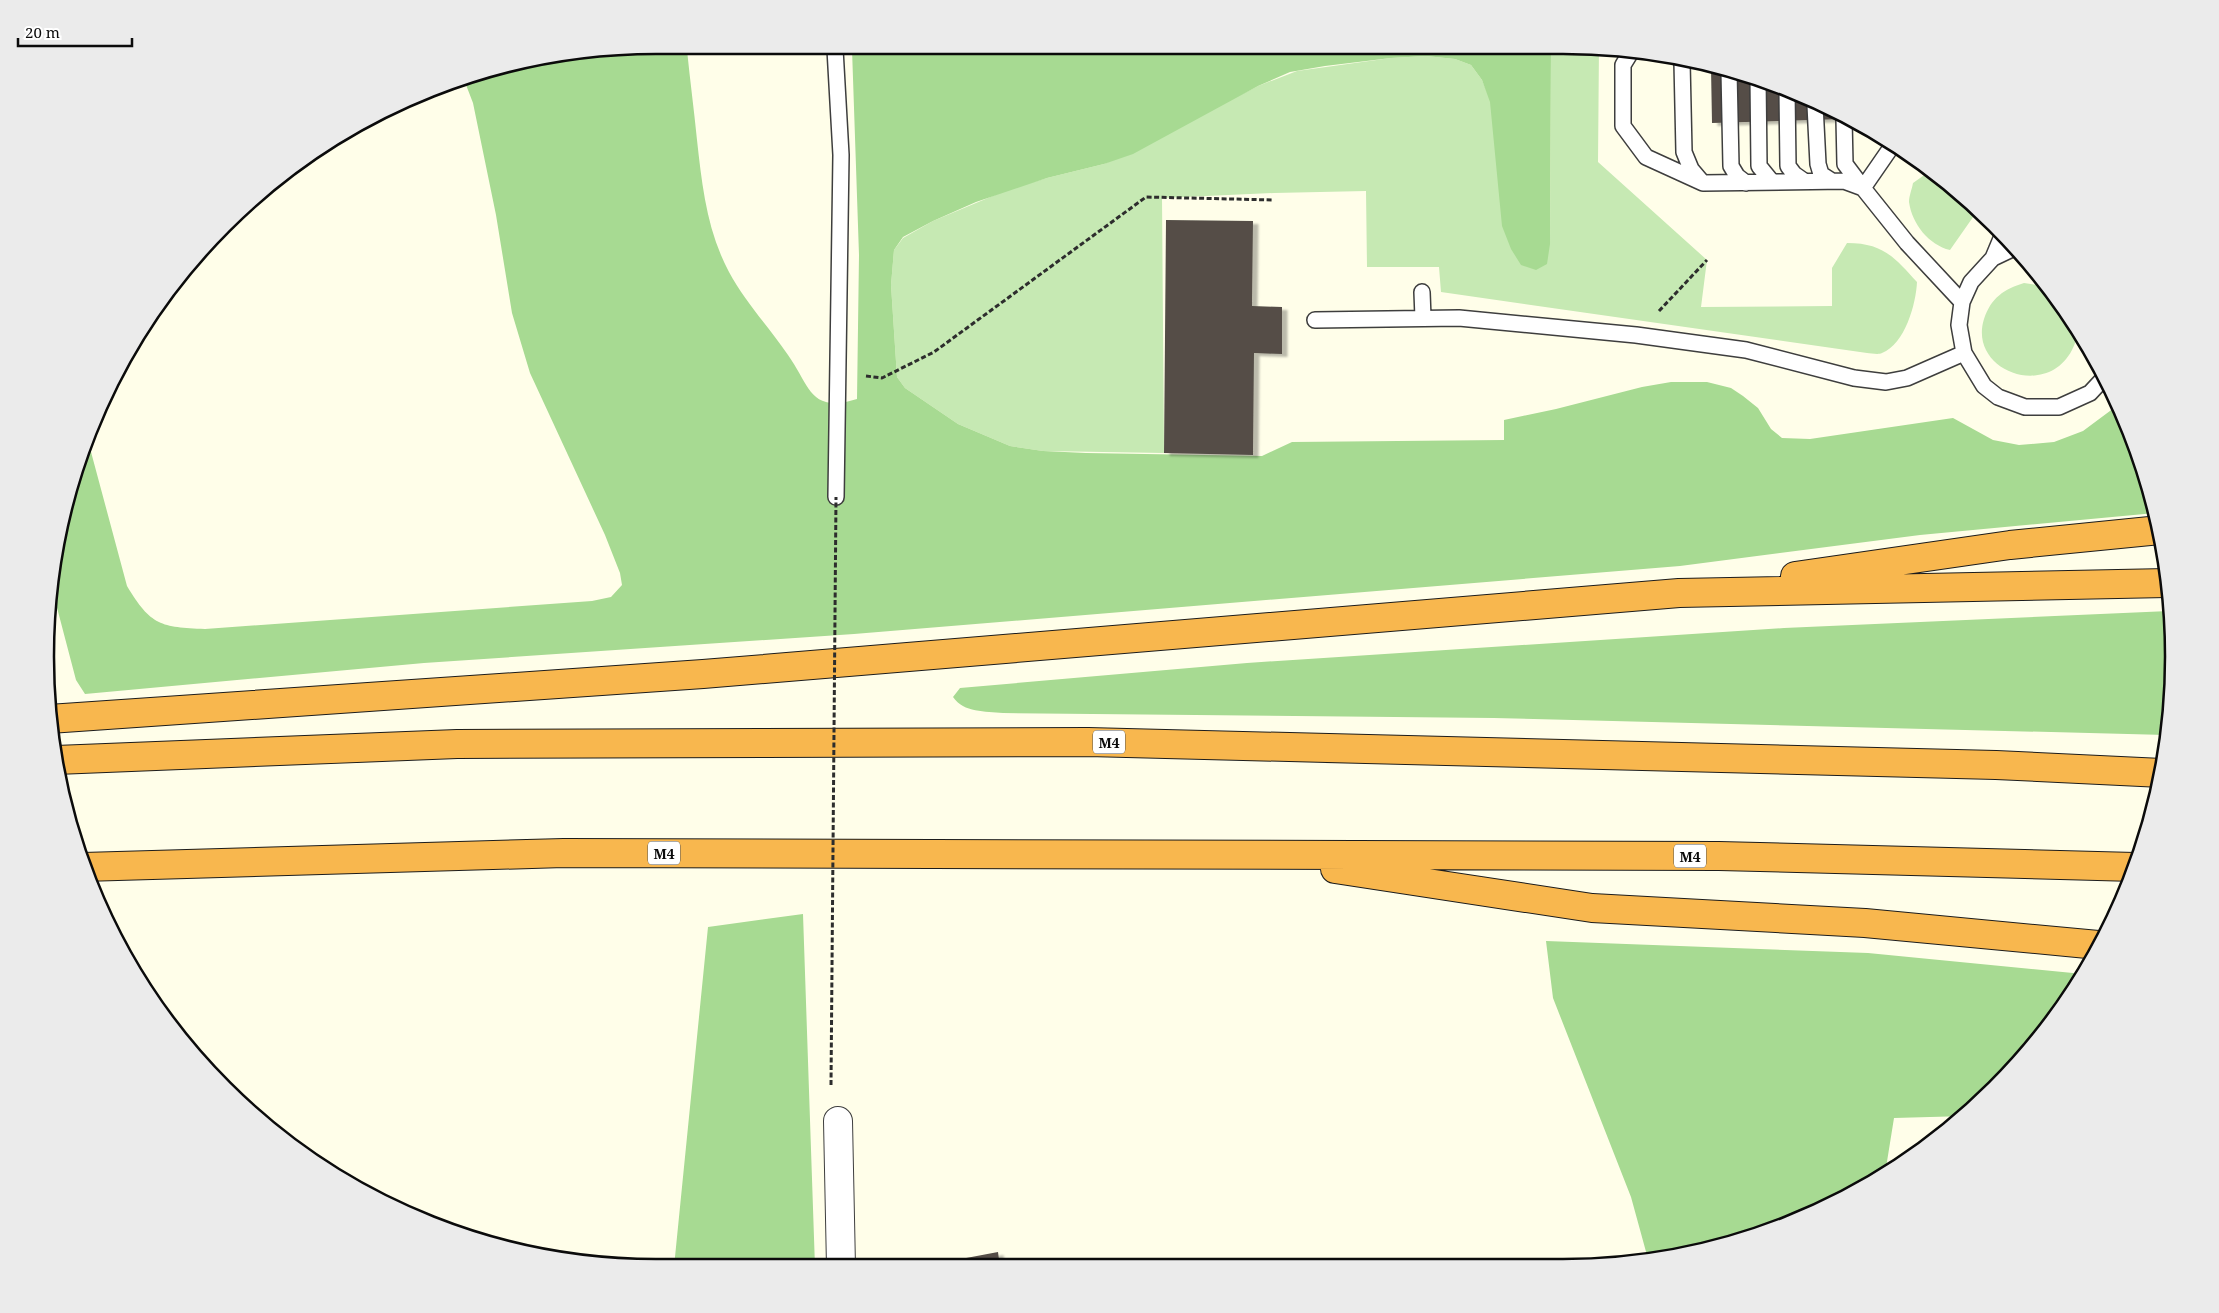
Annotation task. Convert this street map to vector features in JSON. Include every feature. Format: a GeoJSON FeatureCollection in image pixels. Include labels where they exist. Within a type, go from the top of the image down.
{"type":"FeatureCollection","features":[{"type":"Feature","properties":{"kind":"highway"},"geometry":{"type":"LineString","coordinates":[[57,718],[712,673],[1679,593],[2010,545],[2152,531]]}},
{"type":"Feature","properties":{"kind":"highway"},"geometry":{"type":"LineString","coordinates":[[1679,593],[2161,583]]}},
{"type":"Feature","properties":{"kind":"highway","name":"M4"},"geometry":{"type":"LineString","coordinates":[[63,760],[457,744],[1088,742],[1996,765],[2154,773]]}},
{"type":"Feature","properties":{"kind":"highway","name":"M4"},"geometry":{"type":"LineString","coordinates":[[92,867],[564,853],[1719,856],[2127,867]]}},
{"type":"Feature","properties":{"kind":"highway"},"geometry":{"type":"LineString","coordinates":[[1245,855],[1592,908],[1865,923],[2091,944]]}},
{"type":"Feature","properties":{"kind":"street"},"geometry":{"type":"LineString","coordinates":[[838,1122],[841,1259]]}},
{"type":"Feature","properties":{"kind":"lane"},"geometry":{"type":"LineString","coordinates":[[835,54],[841,156],[836,498]]}},
{"type":"Feature","properties":{"kind":"lane"},"geometry":{"type":"LineString","coordinates":[[1628,58],[1623,65],[1623,126],[1646,157],[1703,183],[1844,181],[1863,188]]}},
{"type":"Feature","properties":{"kind":"lane"},"geometry":{"type":"LineString","coordinates":[[1682,65],[1684,152],[1691,169],[1703,183]]}},
{"type":"Feature","properties":{"kind":"lane"},"geometry":{"type":"LineString","coordinates":[[1729,77],[1731,166],[1737,176],[1746,183]]}},
{"type":"Feature","properties":{"kind":"lane"},"geometry":{"type":"LineString","coordinates":[[1758,87],[1759,166],[1772,182]]}},
{"type":"Feature","properties":{"kind":"lane"},"geometry":{"type":"LineString","coordinates":[[1787,98],[1788,166],[1794,174],[1804,181]]}},
{"type":"Feature","properties":{"kind":"lane"},"geometry":{"type":"LineString","coordinates":[[1815,110],[1818,164],[1822,174],[1832,181]]}},
{"type":"Feature","properties":{"kind":"lane"},"geometry":{"type":"LineString","coordinates":[[1844,124],[1845,164],[1907,243],[1962,302]]}},
{"type":"Feature","properties":{"kind":"lane"},"geometry":{"type":"LineString","coordinates":[[1863,188],[1889,150]]}},
{"type":"Feature","properties":{"kind":"lane"},"geometry":{"type":"LineString","coordinates":[[2000,242],[1993,258],[1971,282],[1962,302],[1959,325],[1964,353],[1984,386],[1998,396],[2025,407],[2059,407],[2090,393],[2099,383]]}},
{"type":"Feature","properties":{"kind":"lane"},"geometry":{"type":"LineString","coordinates":[[1993,258],[2008,251]]}},
{"type":"Feature","properties":{"kind":"lane"},"geometry":{"type":"LineString","coordinates":[[1422,292],[1423,318]]}},
{"type":"Feature","properties":{"kind":"lane"},"geometry":{"type":"LineString","coordinates":[[1315,320],[1459,318],[1636,335],[1746,350],[1854,378],[1886,382],[1907,378],[1964,353]]}},
{"type":"Feature","properties":{"kind":"path"},"geometry":{"type":"LineString","coordinates":[[838,374],[882,378],[934,352],[1146,197],[1274,200]]}},
{"type":"Feature","properties":{"kind":"path"},"geometry":{"type":"LineString","coordinates":[[1636,335],[1707,260]]}},
{"type":"Feature","properties":{"kind":"path"},"geometry":{"type":"LineString","coordinates":[[831,1085],[836,498]]}},
{"type":"Feature","properties":{"kind":"green space"},"geometry":{"type":"Polygon","coordinates":[[[687,54],[704,191],[715,240],[729,272],[742,294],[788,355],[813,394],[820,400],[829,403],[841,403],[857,399],[859,255],[852,54],[1551,54],[1550,244],[1547,264],[1536,270],[1521,265],[1511,249],[1502,226],[1490,102],[1482,80],[1471,65],[1455,59],[1426,56],[1325,66],[1290,72],[1258,86],[1133,154],[1104,164],[1047,178],[976,202],[903,237],[894,250],[891,285],[897,377],[905,388],[958,424],[1010,446],[1043,451],[1086,453],[1262,456],[1292,442],[1504,440],[1504,420],[1642,387],[1671,382],[1707,382],[1731,388],[1758,408],[1771,429],[1782,438],[1810,439],[1953,418],[1993,440],[2019,445],[2054,442],[2083,431],[2112,410],[2133,463],[2148,514],[1920,535],[1680,566],[854,634],[424,663],[85,694],[76,680],[56,605],[65,539],[74,500],[91,451],[127,586],[135,599],[151,617],[167,625],[205,629],[592,601],[611,597],[622,585],[620,573],[605,535],[530,373],[512,313],[496,215],[473,103],[466,85],[500,74],[578,59],[617,55],[687,54]]]}},
{"type":"Feature","properties":{"kind":"green space"},"geometry":{"type":"Polygon","coordinates":[[[1551,54],[1599,55],[1598,162],[1707,260],[1701,307],[1832,306],[1832,268],[1847,243],[1870,246],[1887,253],[1917,282],[1916,291],[1912,312],[1897,341],[1880,354],[1867,353],[1441,292],[1439,267],[1367,267],[1366,191],[1162,198],[1164,453],[1043,451],[1010,446],[958,424],[905,388],[897,377],[891,285],[894,250],[903,238],[933,221],[1007,190],[1104,164],[1258,86],[1297,71],[1391,58],[1426,56],[1455,59],[1471,65],[1482,80],[1550,244],[1551,54]]]}},
{"type":"Feature","properties":{"kind":"green space"},"geometry":{"type":"Polygon","coordinates":[[[1925,175],[1974,216],[1950,250],[1935,243],[1918,226],[1909,202],[1913,183],[1925,175]]]}},
{"type":"Feature","properties":{"kind":"green space"},"geometry":{"type":"Polygon","coordinates":[[[2024,283],[2037,285],[2076,341],[2072,350],[2060,365],[2045,373],[2029,376],[2012,372],[1998,364],[1987,352],[1982,337],[1984,319],[1994,300],[2010,288],[2024,283]]]}},
{"type":"Feature","properties":{"kind":"green space"},"geometry":{"type":"Polygon","coordinates":[[[2163,611],[2164,696],[2160,735],[1494,718],[1003,713],[969,709],[953,697],[960,688],[1247,663],[1784,628],[2163,611]]]}},
{"type":"Feature","properties":{"kind":"green space"},"geometry":{"type":"Polygon","coordinates":[[[803,914],[815,1259],[675,1259],[708,927],[803,914]]]}},
{"type":"Feature","properties":{"kind":"green space"},"geometry":{"type":"Polygon","coordinates":[[[1546,941],[1868,953],[2075,973],[2041,1023],[2016,1054],[1989,1083],[1952,1116],[1894,1118],[1887,1164],[1829,1197],[1756,1227],[1719,1239],[1646,1253],[1631,1197],[1553,998],[1546,941]]]}},
{"type":"Feature","properties":{"kind":"building"},"geometry":{"type":"Polygon","coordinates":[[[1711,72],[1793,100],[1835,119],[1712,123],[1711,72]]]}},
{"type":"Feature","properties":{"kind":"building"},"geometry":{"type":"Polygon","coordinates":[[[1166,220],[1253,221],[1252,306],[1282,307],[1282,354],[1254,353],[1253,455],[1164,453],[1166,220]]]}},
{"type":"Feature","properties":{"kind":"building"},"geometry":{"type":"Polygon","coordinates":[[[998,1252],[999,1259],[961,1259],[998,1252]]]}}]}
